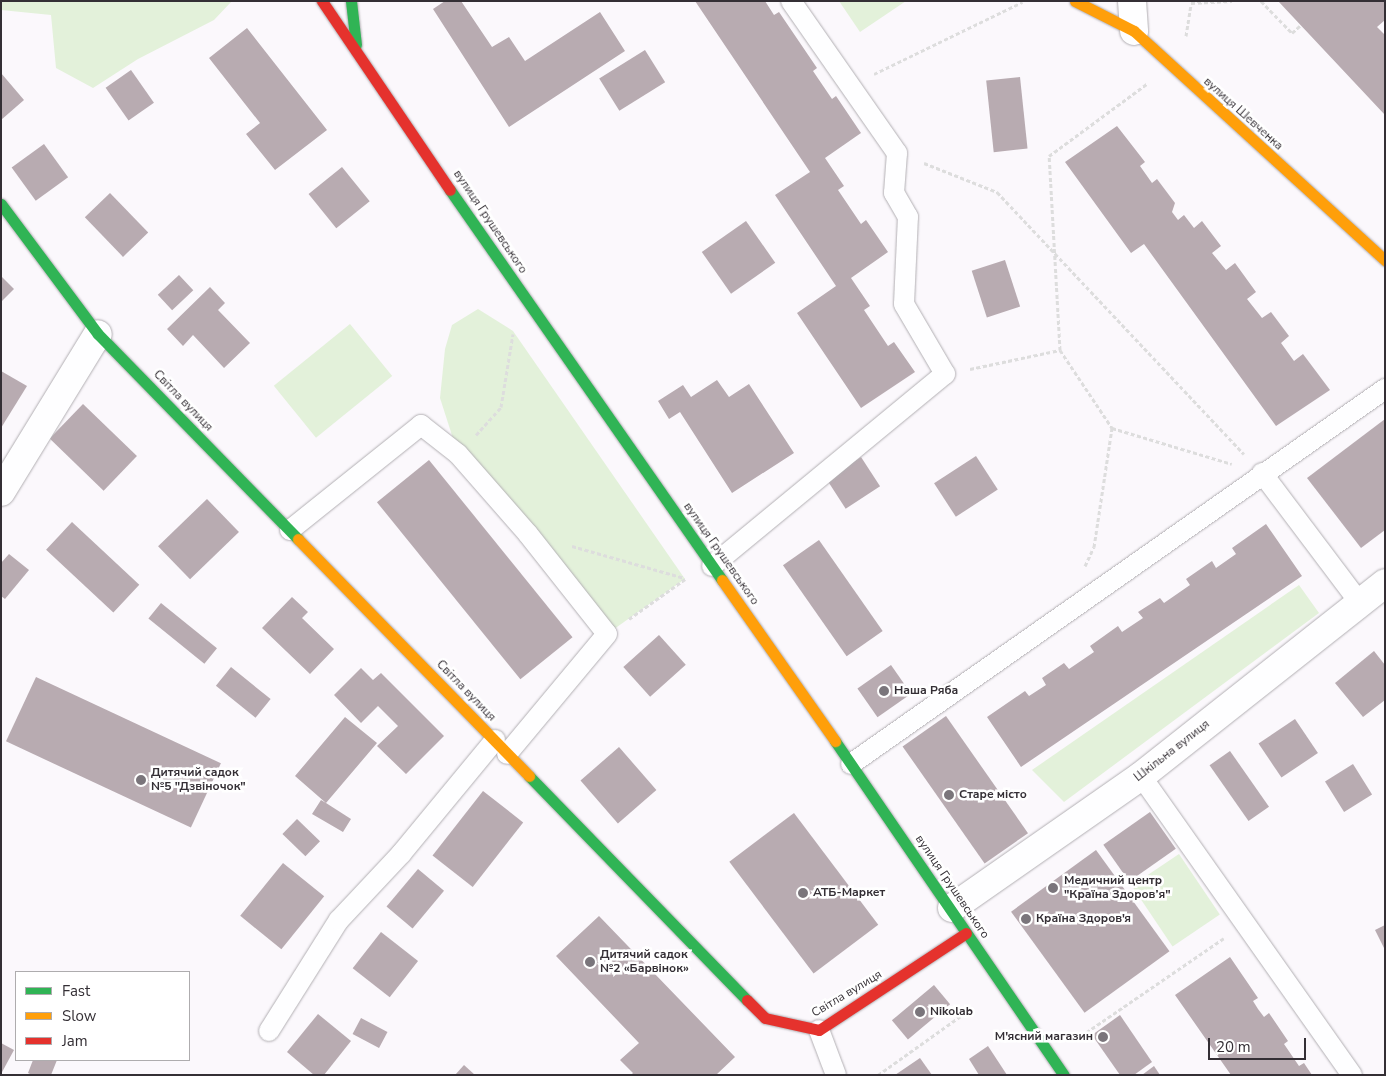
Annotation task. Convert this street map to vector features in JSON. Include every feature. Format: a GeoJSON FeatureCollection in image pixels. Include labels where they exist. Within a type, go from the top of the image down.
{"type":"FeatureCollection","features":[{"type":"Feature","properties":{"kind":"street","name":"вулиця Грушевського"},"geometry":{"type":"LineString","coordinates":[[322,1],[489,247],[952,908],[966,933],[1064,1075]]}},
{"type":"Feature","properties":{"kind":"street","name":"вулиця Грушевського"},"geometry":{"type":"LineString","coordinates":[[351,1],[356,49]]}},
{"type":"Feature","properties":{"kind":"street","name":"вулиця Шевченка"},"geometry":{"type":"LineString","coordinates":[[1075,1],[1134,31],[1385,260]]}},
{"type":"Feature","properties":{"kind":"street"},"geometry":{"type":"LineString","coordinates":[[1132,1],[1134,31]]}},
{"type":"Feature","properties":{"kind":"street","name":"Світла вулиця"},"geometry":{"type":"LineString","coordinates":[[1,204],[98,334],[766,1018],[819,1030],[966,933]]}},
{"type":"Feature","properties":{"kind":"street"},"geometry":{"type":"LineString","coordinates":[[1,492],[98,334]]}},
{"type":"Feature","properties":{"kind":"street","name":"Шкільна вулиця"},"geometry":{"type":"LineString","coordinates":[[952,908],[1141,776],[1385,583]]}},
{"type":"Feature","properties":{"kind":"lane"},"geometry":{"type":"LineString","coordinates":[[712,566],[944,374],[904,304],[908,217],[894,193],[896,153],[791,1]]}},
{"type":"Feature","properties":{"kind":"lane"},"geometry":{"type":"LineString","coordinates":[[851,764],[1262,473],[1385,389]]}},
{"type":"Feature","properties":{"kind":"lane"},"geometry":{"type":"LineString","coordinates":[[269,1031],[339,920],[607,634],[528,534],[458,454],[421,425],[290,530]]}},
{"type":"Feature","properties":{"kind":"lane"},"geometry":{"type":"LineString","coordinates":[[1262,473],[1360,603]]}},
{"type":"Feature","properties":{"kind":"lane"},"geometry":{"type":"LineString","coordinates":[[1141,776],[1352,1075]]}},
{"type":"Feature","properties":{"kind":"lane"},"geometry":{"type":"LineString","coordinates":[[819,1030],[836,1075]]}},
{"type":"Feature","properties":{"kind":"path"},"geometry":{"type":"LineString","coordinates":[[1261,1],[1292,33],[1301,25]]}},
{"type":"Feature","properties":{"kind":"path"},"geometry":{"type":"LineString","coordinates":[[850,85],[1022,2]]}},
{"type":"Feature","properties":{"kind":"path"},"geometry":{"type":"LineString","coordinates":[[1150,81],[1049,156],[1057,255],[1060,350],[1112,428],[1262,473]]}},
{"type":"Feature","properties":{"kind":"path"},"geometry":{"type":"LineString","coordinates":[[896,153],[997,192],[1262,473]]}},
{"type":"Feature","properties":{"kind":"path"},"geometry":{"type":"LineString","coordinates":[[458,454],[500,407],[514,331]]}},
{"type":"Feature","properties":{"kind":"path"},"geometry":{"type":"LineString","coordinates":[[944,374],[1060,350]]}},
{"type":"Feature","properties":{"kind":"path"},"geometry":{"type":"LineString","coordinates":[[1081,573],[1094,548],[1112,428]]}},
{"type":"Feature","properties":{"kind":"path"},"geometry":{"type":"LineString","coordinates":[[528,534],[685,579],[607,634]]}},
{"type":"Feature","properties":{"kind":"path"},"geometry":{"type":"LineString","coordinates":[[1081,1036],[1245,923]]}},
{"type":"Feature","properties":{"kind":"path"},"geometry":{"type":"LineString","coordinates":[[878,1075],[972,1008]]}},
{"type":"Feature","properties":{"kind":"green space"},"geometry":{"type":"Polygon","coordinates":[[[1,1],[232,1],[214,20],[138,59],[93,88],[56,68],[51,15],[1,10],[1,1]]]}},
{"type":"Feature","properties":{"kind":"green space"},"geometry":{"type":"Polygon","coordinates":[[[839,1],[906,1],[860,32],[839,1]]]}},
{"type":"Feature","properties":{"kind":"green space"},"geometry":{"type":"Polygon","coordinates":[[[478,309],[513,331],[685,579],[607,634],[458,454],[440,398],[445,349],[452,325],[478,309]]]}},
{"type":"Feature","properties":{"kind":"green space"},"geometry":{"type":"Polygon","coordinates":[[[350,324],[392,376],[316,438],[274,386],[350,324]]]}},
{"type":"Feature","properties":{"kind":"green space"},"geometry":{"type":"Polygon","coordinates":[[[1299,585],[1319,613],[1064,802],[1032,770],[1299,585]]]}},
{"type":"Feature","properties":{"kind":"green space"},"geometry":{"type":"Polygon","coordinates":[[[1179,854],[1220,915],[1173,946],[1132,886],[1179,854]]]}},
{"type":"Feature","properties":{"kind":"building"},"geometry":{"type":"Polygon","coordinates":[[[445,1],[461,1],[492,47],[509,37],[525,61],[600,12],[625,51],[509,127],[433,9],[445,1]]]}},
{"type":"Feature","properties":{"kind":"building"},"geometry":{"type":"Polygon","coordinates":[[[695,1],[765,1],[774,15],[779,12],[817,68],[813,71],[832,99],[836,96],[861,133],[825,158],[844,186],[838,190],[861,224],[866,220],[888,252],[851,278],[870,306],[864,310],[888,346],[894,342],[915,372],[861,408],[797,313],[836,286],[775,195],[810,172],[695,1]]]}},
{"type":"Feature","properties":{"kind":"building"},"geometry":{"type":"Polygon","coordinates":[[[1278,1],[1385,1],[1385,20],[1377,27],[1385,35],[1385,115],[1278,1]]]}},
{"type":"Feature","properties":{"kind":"building"},"geometry":{"type":"Polygon","coordinates":[[[247,28],[327,130],[275,170],[246,134],[260,123],[209,58],[247,28]]]}},
{"type":"Feature","properties":{"kind":"building"},"geometry":{"type":"Polygon","coordinates":[[[645,50],[665,82],[619,111],[599,79],[645,50]]]}},
{"type":"Feature","properties":{"kind":"building"},"geometry":{"type":"Polygon","coordinates":[[[131,70],[154,103],[129,121],[106,88],[131,70]]]}},
{"type":"Feature","properties":{"kind":"building"},"geometry":{"type":"Polygon","coordinates":[[[1,73],[24,100],[1,120],[1,73]]]}},
{"type":"Feature","properties":{"kind":"building"},"geometry":{"type":"Polygon","coordinates":[[[1020,77],[1028,149],[994,152],[986,81],[1020,77]]]}},
{"type":"Feature","properties":{"kind":"building"},"geometry":{"type":"Polygon","coordinates":[[[1117,126],[1145,162],[1140,166],[1152,183],[1157,179],[1175,203],[1172,212],[1178,220],[1184,215],[1194,228],[1202,221],[1221,246],[1212,253],[1226,270],[1235,263],[1256,292],[1247,299],[1262,318],[1271,312],[1289,336],[1281,343],[1294,361],[1303,354],[1330,390],[1276,426],[1144,244],[1131,253],[1065,162],[1117,126]]]}},
{"type":"Feature","properties":{"kind":"building"},"geometry":{"type":"Polygon","coordinates":[[[44,144],[68,177],[36,201],[12,168],[44,144]]]}},
{"type":"Feature","properties":{"kind":"building"},"geometry":{"type":"Polygon","coordinates":[[[342,167],[370,201],[336,228],[309,194],[342,167]]]}},
{"type":"Feature","properties":{"kind":"building"},"geometry":{"type":"Polygon","coordinates":[[[110,193],[148,233],[123,257],[85,217],[110,193]]]}},
{"type":"Feature","properties":{"kind":"building"},"geometry":{"type":"Polygon","coordinates":[[[746,221],[775,263],[731,294],[702,252],[746,221]]]}},
{"type":"Feature","properties":{"kind":"building"},"geometry":{"type":"Polygon","coordinates":[[[1005,260],[1020,307],[987,317],[972,271],[1005,260]]]}},
{"type":"Feature","properties":{"kind":"building"},"geometry":{"type":"Polygon","coordinates":[[[179,275],[193,290],[172,310],[158,295],[179,275]]]}},
{"type":"Feature","properties":{"kind":"building"},"geometry":{"type":"Polygon","coordinates":[[[1,276],[14,289],[1,302],[1,276]]]}},
{"type":"Feature","properties":{"kind":"building"},"geometry":{"type":"Polygon","coordinates":[[[210,287],[225,303],[218,310],[250,343],[224,368],[193,335],[183,346],[167,329],[210,287]]]}},
{"type":"Feature","properties":{"kind":"building"},"geometry":{"type":"Polygon","coordinates":[[[1,371],[27,386],[1,428],[1,371]]]}},
{"type":"Feature","properties":{"kind":"building"},"geometry":{"type":"Polygon","coordinates":[[[717,380],[729,397],[749,384],[794,453],[732,493],[680,412],[669,419],[658,401],[683,385],[691,397],[717,380]]]}},
{"type":"Feature","properties":{"kind":"building"},"geometry":{"type":"Polygon","coordinates":[[[83,404],[137,456],[104,491],[50,439],[83,404]]]}},
{"type":"Feature","properties":{"kind":"building"},"geometry":{"type":"Polygon","coordinates":[[[1385,419],[1385,530],[1361,548],[1307,478],[1385,419]]]}},
{"type":"Feature","properties":{"kind":"building"},"geometry":{"type":"Polygon","coordinates":[[[976,456],[998,490],[956,517],[934,483],[976,456]]]}},
{"type":"Feature","properties":{"kind":"building"},"geometry":{"type":"Polygon","coordinates":[[[861,457],[880,486],[846,509],[827,479],[861,457]]]}},
{"type":"Feature","properties":{"kind":"building"},"geometry":{"type":"Polygon","coordinates":[[[429,460],[572,637],[520,679],[377,502],[429,460]]]}},
{"type":"Feature","properties":{"kind":"building"},"geometry":{"type":"Polygon","coordinates":[[[207,499],[239,532],[190,579],[158,546],[207,499]]]}},
{"type":"Feature","properties":{"kind":"building"},"geometry":{"type":"Polygon","coordinates":[[[72,522],[139,585],[113,613],[46,550],[72,522]]]}},
{"type":"Feature","properties":{"kind":"building"},"geometry":{"type":"Polygon","coordinates":[[[1266,524],[1302,576],[1021,767],[987,717],[1025,691],[1029,696],[1046,685],[1042,678],[1064,663],[1069,669],[1094,652],[1090,646],[1118,626],[1122,632],[1143,618],[1138,612],[1160,598],[1164,603],[1190,585],[1186,579],[1212,561],[1216,568],[1236,554],[1232,548],[1266,524]]]}},
{"type":"Feature","properties":{"kind":"building"},"geometry":{"type":"Polygon","coordinates":[[[819,540],[883,631],[847,656],[783,565],[819,540]]]}},
{"type":"Feature","properties":{"kind":"building"},"geometry":{"type":"Polygon","coordinates":[[[9,554],[29,570],[5,599],[1,596],[1,563],[9,554]]]}},
{"type":"Feature","properties":{"kind":"building"},"geometry":{"type":"Polygon","coordinates":[[[292,597],[308,612],[302,618],[334,649],[310,674],[262,628],[292,597]]]}},
{"type":"Feature","properties":{"kind":"building"},"geometry":{"type":"Polygon","coordinates":[[[161,603],[217,648],[204,664],[148,619],[161,603]]]}},
{"type":"Feature","properties":{"kind":"building"},"geometry":{"type":"Polygon","coordinates":[[[659,635],[686,665],[650,697],[623,667],[659,635]]]}},
{"type":"Feature","properties":{"kind":"building"},"geometry":{"type":"Polygon","coordinates":[[[1374,651],[1385,665],[1385,700],[1363,717],[1335,683],[1374,651]]]}},
{"type":"Feature","properties":{"kind":"building","name":"Наша Ряба"},"geometry":{"type":"Polygon","coordinates":[[[891,665],[911,694],[877,717],[857,689],[891,665]]]}},
{"type":"Feature","properties":{"kind":"building"},"geometry":{"type":"Polygon","coordinates":[[[231,667],[271,699],[256,718],[216,686],[231,667]]]}},
{"type":"Feature","properties":{"kind":"building"},"geometry":{"type":"Polygon","coordinates":[[[361,668],[373,680],[381,673],[444,736],[406,774],[377,746],[398,726],[378,706],[361,723],[334,695],[361,668]]]}},
{"type":"Feature","properties":{"kind":"building"},"geometry":{"type":"Polygon","coordinates":[[[36,677],[221,763],[191,828],[6,741],[36,677]]]}},
{"type":"Feature","properties":{"kind":"building"},"geometry":{"type":"Polygon","coordinates":[[[946,716],[1028,833],[985,864],[903,746],[946,716]]]}},
{"type":"Feature","properties":{"kind":"building"},"geometry":{"type":"Polygon","coordinates":[[[345,717],[377,743],[326,803],[295,776],[345,717]]]}},
{"type":"Feature","properties":{"kind":"building"},"geometry":{"type":"Polygon","coordinates":[[[1295,719],[1318,753],[1281,778],[1259,744],[1295,719]]]}},
{"type":"Feature","properties":{"kind":"building"},"geometry":{"type":"Polygon","coordinates":[[[619,747],[656,790],[618,823],[581,780],[619,747]]]}},
{"type":"Feature","properties":{"kind":"building"},"geometry":{"type":"Polygon","coordinates":[[[1230,751],[1269,807],[1249,821],[1210,765],[1230,751]]]}},
{"type":"Feature","properties":{"kind":"building"},"geometry":{"type":"Polygon","coordinates":[[[1353,764],[1372,795],[1344,812],[1325,781],[1353,764]]]}},
{"type":"Feature","properties":{"kind":"building"},"geometry":{"type":"Polygon","coordinates":[[[483,791],[523,822],[473,887],[433,856],[483,791]]]}},
{"type":"Feature","properties":{"kind":"building"},"geometry":{"type":"Polygon","coordinates":[[[321,800],[351,819],[343,832],[312,814],[321,800]]]}},
{"type":"Feature","properties":{"kind":"building"},"geometry":{"type":"Polygon","coordinates":[[[1150,812],[1176,849],[1129,882],[1103,845],[1150,812]]]}},
{"type":"Feature","properties":{"kind":"building","name":"АТБ-Маркет"},"geometry":{"type":"Polygon","coordinates":[[[794,813],[878,925],[814,974],[729,862],[794,813]]]}},
{"type":"Feature","properties":{"kind":"building"},"geometry":{"type":"Polygon","coordinates":[[[297,819],[320,841],[305,856],[282,834],[297,819]]]}},
{"type":"Feature","properties":{"kind":"building"},"geometry":{"type":"Polygon","coordinates":[[[1096,850],[1169,951],[1085,1013],[1011,912],[1096,850]]]}},
{"type":"Feature","properties":{"kind":"building"},"geometry":{"type":"Polygon","coordinates":[[[283,863],[324,896],[281,949],[240,916],[283,863]]]}},
{"type":"Feature","properties":{"kind":"building"},"geometry":{"type":"Polygon","coordinates":[[[418,869],[444,891],[413,928],[387,907],[418,869]]]}},
{"type":"Feature","properties":{"kind":"building"},"geometry":{"type":"Polygon","coordinates":[[[599,916],[735,1057],[716,1075],[631,1075],[633,1073],[620,1060],[639,1043],[556,956],[599,916]]]}},
{"type":"Feature","properties":{"kind":"building"},"geometry":{"type":"Polygon","coordinates":[[[1385,925],[1385,950],[1375,930],[1385,925]]]}},
{"type":"Feature","properties":{"kind":"building"},"geometry":{"type":"Polygon","coordinates":[[[381,932],[418,961],[390,997],[353,968],[381,932]]]}},
{"type":"Feature","properties":{"kind":"building"},"geometry":{"type":"Polygon","coordinates":[[[1230,957],[1258,998],[1253,1001],[1258,1009],[1264,1017],[1269,1013],[1288,1041],[1284,1044],[1299,1066],[1304,1063],[1312,1075],[1231,1075],[1175,995],[1230,957]]]}},
{"type":"Feature","properties":{"kind":"building","name":"Nikolab"},"geometry":{"type":"Polygon","coordinates":[[[934,985],[950,1004],[908,1040],[892,1020],[934,985]]]}},
{"type":"Feature","properties":{"kind":"building"},"geometry":{"type":"Polygon","coordinates":[[[318,1014],[351,1041],[324,1075],[314,1075],[287,1052],[318,1014]]]}},
{"type":"Feature","properties":{"kind":"building"},"geometry":{"type":"Polygon","coordinates":[[[1120,1015],[1152,1062],[1134,1075],[1120,1075],[1092,1035],[1120,1015]]]}},
{"type":"Feature","properties":{"kind":"building"},"geometry":{"type":"Polygon","coordinates":[[[361,1018],[387,1032],[379,1048],[353,1034],[361,1018]]]}},
{"type":"Feature","properties":{"kind":"building"},"geometry":{"type":"Polygon","coordinates":[[[1,1043],[14,1050],[1,1074],[1,1043]]]}},
{"type":"Feature","properties":{"kind":"building"},"geometry":{"type":"Polygon","coordinates":[[[988,1046],[1007,1075],[979,1075],[969,1059],[988,1046]]]}},
{"type":"Feature","properties":{"kind":"building"},"geometry":{"type":"Polygon","coordinates":[[[920,1058],[932,1075],[895,1075],[920,1058]]]}},
{"type":"Feature","properties":{"kind":"building"},"geometry":{"type":"Polygon","coordinates":[[[33,1061],[57,1061],[51,1075],[32,1075],[28,1073],[33,1061]]]}},
{"type":"Feature","properties":{"kind":"building"},"geometry":{"type":"Polygon","coordinates":[[[464,1065],[475,1075],[455,1075],[464,1065]]]}},
{"type":"Feature","properties":{"kind":"building"},"geometry":{"type":"Polygon","coordinates":[[[1154,1066],[1160,1075],[1142,1075],[1154,1066]]]}},
{"type":"Feature","properties":{"kind":"traffic: fast"},"geometry":{"type":"LineString","coordinates":[[351,1],[356,45]]}},
{"type":"Feature","properties":{"kind":"traffic: fast"},"geometry":{"type":"LineString","coordinates":[[450,190],[722,580]]}},
{"type":"Feature","properties":{"kind":"traffic: fast"},"geometry":{"type":"LineString","coordinates":[[1,204],[98,334],[298,539]]}},
{"type":"Feature","properties":{"kind":"traffic: fast"},"geometry":{"type":"LineString","coordinates":[[835,741],[1064,1075]]}},
{"type":"Feature","properties":{"kind":"traffic: fast"},"geometry":{"type":"LineString","coordinates":[[529,776],[747,1000]]}},
{"type":"Feature","properties":{"kind":"traffic: slow"},"geometry":{"type":"LineString","coordinates":[[1075,1],[1134,31],[1385,260]]}},
{"type":"Feature","properties":{"kind":"traffic: slow"},"geometry":{"type":"LineString","coordinates":[[298,539],[529,776]]}},
{"type":"Feature","properties":{"kind":"traffic: slow"},"geometry":{"type":"LineString","coordinates":[[722,580],[835,741]]}},
{"type":"Feature","properties":{"kind":"traffic: jam"},"geometry":{"type":"LineString","coordinates":[[322,1],[450,190]]}},
{"type":"Feature","properties":{"kind":"traffic: jam"},"geometry":{"type":"LineString","coordinates":[[747,1000],[765,1018],[819,1030],[966,933]]}},
{"type":"Feature","properties":{"kind":"place","name":"Наша Ряба"},"geometry":{"type":"Point","coordinates":[884,691]}},
{"type":"Feature","properties":{"kind":"place","name":"Дитячий садок №5 \"Дзвіночок\""},"geometry":{"type":"Point","coordinates":[141,780]}},
{"type":"Feature","properties":{"kind":"place","name":"Старе місто"},"geometry":{"type":"Point","coordinates":[949,795]}},
{"type":"Feature","properties":{"kind":"place","name":"Медичний центр \"Країна Здоров’я\""},"geometry":{"type":"Point","coordinates":[1053,888]}},
{"type":"Feature","properties":{"kind":"place","name":"АТБ-Маркет"},"geometry":{"type":"Point","coordinates":[803,893]}},
{"type":"Feature","properties":{"kind":"place","name":"Країна Здоров'я"},"geometry":{"type":"Point","coordinates":[1026,919]}},
{"type":"Feature","properties":{"kind":"place","name":"Дитячий садок №2 «Барвінок»"},"geometry":{"type":"Point","coordinates":[590,962]}},
{"type":"Feature","properties":{"kind":"place","name":"Nikolab"},"geometry":{"type":"Point","coordinates":[920,1012]}},
{"type":"Feature","properties":{"kind":"place","name":"М'ясний магазин"},"geometry":{"type":"Point","coordinates":[1103,1037]}}]}
